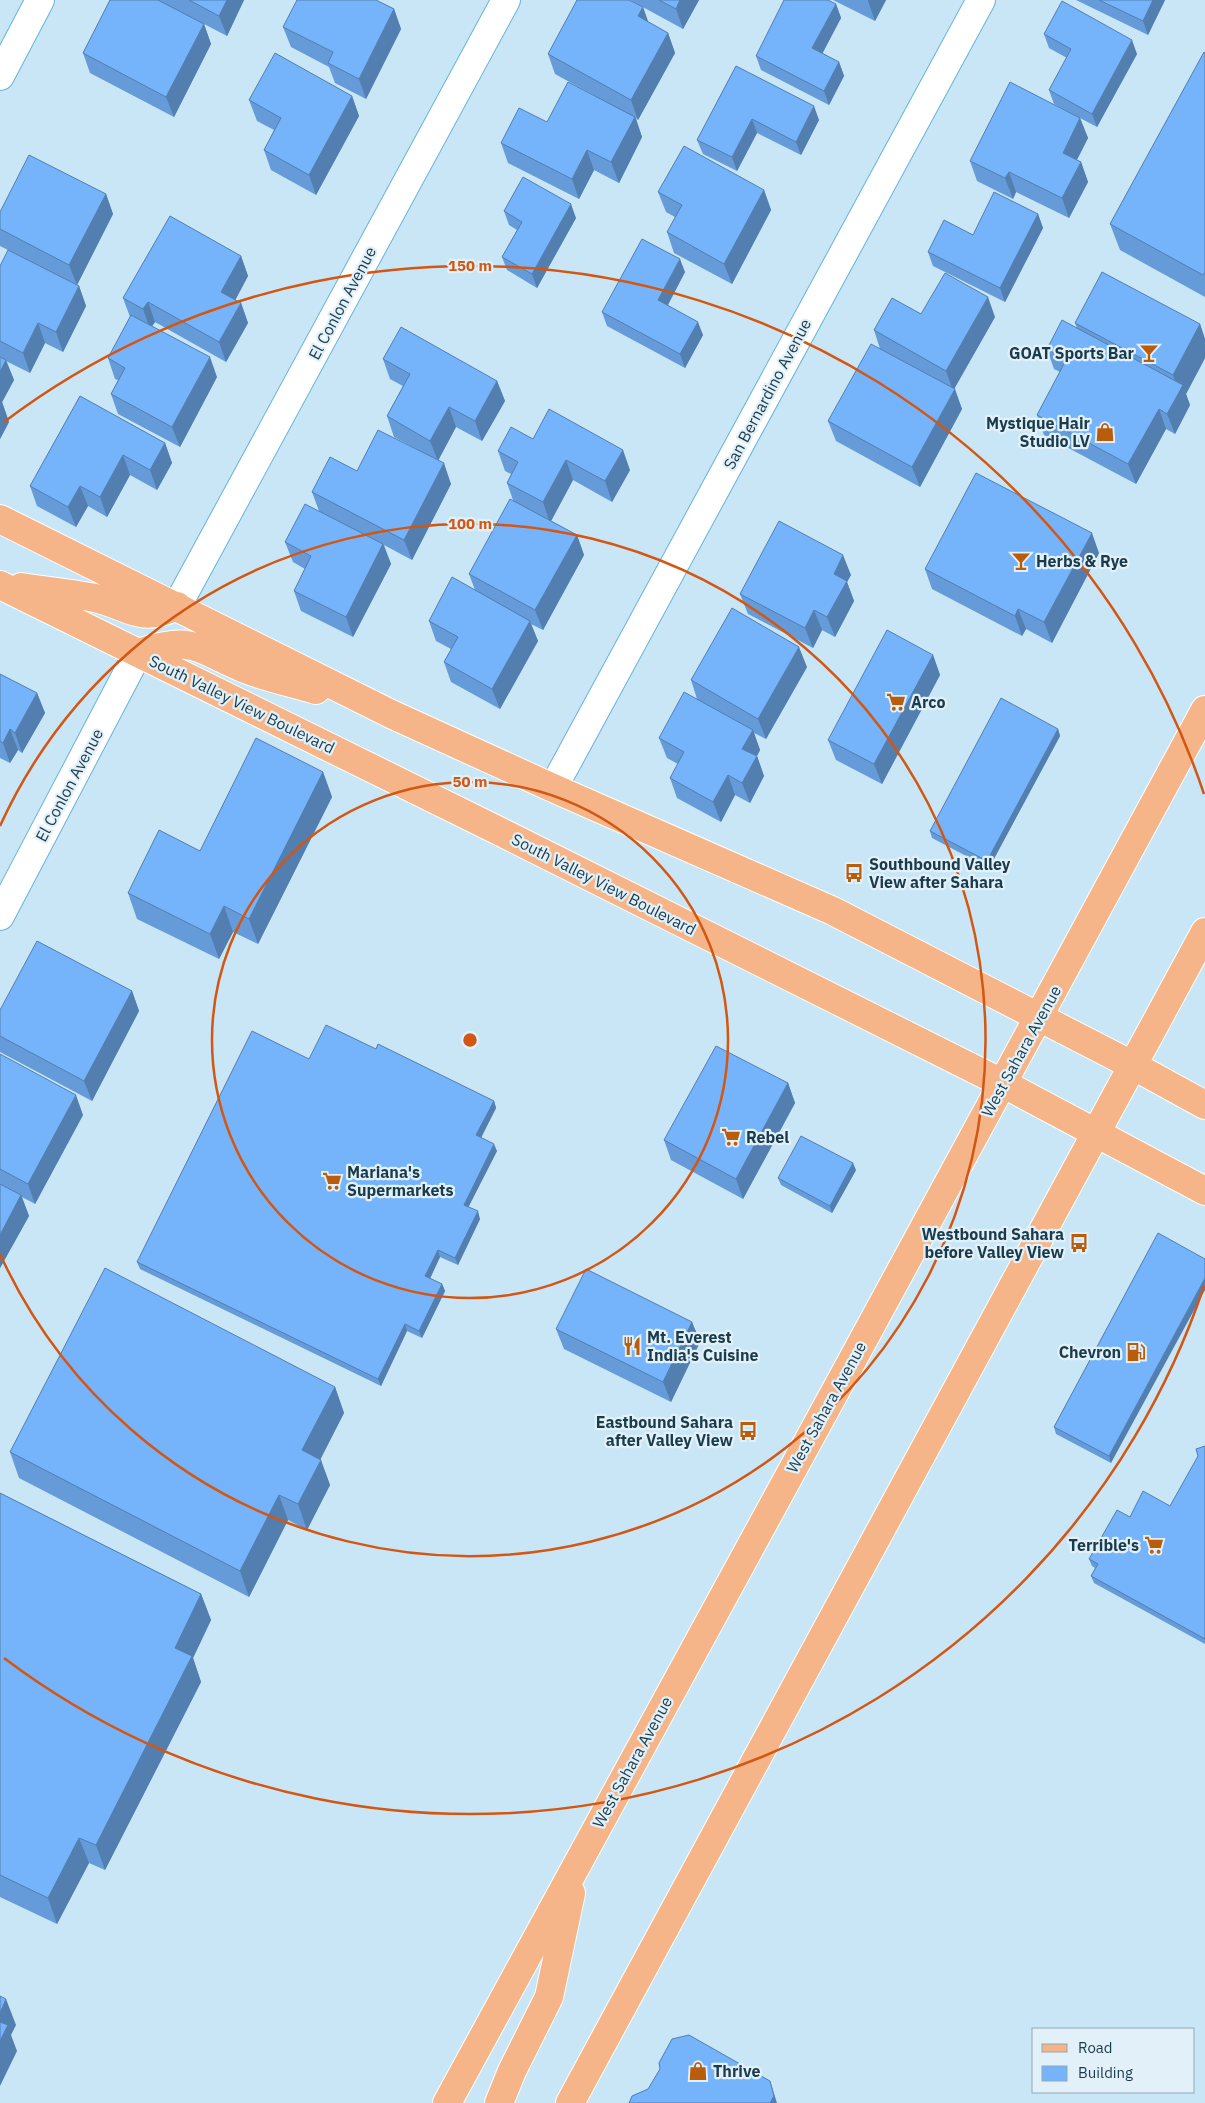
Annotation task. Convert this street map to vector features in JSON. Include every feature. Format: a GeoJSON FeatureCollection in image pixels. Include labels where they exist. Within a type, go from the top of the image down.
{"type":"FeatureCollection","features":[{"type":"Feature","properties":{"kind":"main road"},"geometry":{"type":"LineString","coordinates":[[0,519],[391,714],[553,788],[833,911],[1132,1065],[1205,1105]]}},
{"type":"Feature","properties":{"kind":"main road"},"geometry":{"type":"LineString","coordinates":[[0,584],[96,598],[146,614],[161,614],[177,606]]}},
{"type":"Feature","properties":{"kind":"main road","name":"South Valley View Boulevard"},"geometry":{"type":"LineString","coordinates":[[0,584],[1004,1084],[1205,1191]]}},
{"type":"Feature","properties":{"kind":"main road"},"geometry":{"type":"LineString","coordinates":[[138,653],[162,646],[187,644],[204,648],[245,669],[391,714]]}},
{"type":"Feature","properties":{"kind":"main road","name":"West Sahara Avenue"},"geometry":{"type":"LineString","coordinates":[[447,2103],[577,1862],[1004,1084],[1205,710]]}},
{"type":"Feature","properties":{"kind":"main road"},"geometry":{"type":"LineString","coordinates":[[570,2103],[1205,932]]}},
{"type":"Feature","properties":{"kind":"main road"},"geometry":{"type":"LineString","coordinates":[[499,2103],[512,2071],[549,1997],[577,1862]]}},
{"type":"Feature","properties":{"kind":"street"},"geometry":{"type":"LineString","coordinates":[[0,76],[40,0]]}},
{"type":"Feature","properties":{"kind":"street","name":"El Conlon Avenue"},"geometry":{"type":"LineString","coordinates":[[177,606],[506,0]]}},
{"type":"Feature","properties":{"kind":"street","name":"San Bernardino Avenue"},"geometry":{"type":"LineString","coordinates":[[553,788],[981,0]]}},
{"type":"Feature","properties":{"kind":"street","name":"El Conlon Avenue"},"geometry":{"type":"LineString","coordinates":[[0,916],[138,653]]}},
{"type":"Feature","properties":{"kind":"building"},"geometry":{"type":"Polygon","coordinates":[[[110,0],[158,0],[204,24],[166,97],[83,53],[110,0]]]}},
{"type":"Feature","properties":{"kind":"building"},"geometry":{"type":"Polygon","coordinates":[[[189,0],[227,0],[219,16],[189,0]]]}},
{"type":"Feature","properties":{"kind":"building"},"geometry":{"type":"Polygon","coordinates":[[[297,0],[376,0],[394,9],[359,79],[328,63],[333,52],[283,27],[297,0]]]}},
{"type":"Feature","properties":{"kind":"building"},"geometry":{"type":"Polygon","coordinates":[[[577,0],[629,0],[643,7],[638,16],[668,33],[631,100],[548,54],[577,0]]]}},
{"type":"Feature","properties":{"kind":"building"},"geometry":{"type":"Polygon","coordinates":[[[659,0],[680,0],[676,9],[659,0]]]}},
{"type":"Feature","properties":{"kind":"building"},"geometry":{"type":"Polygon","coordinates":[[[784,0],[828,0],[836,4],[812,48],[839,62],[824,91],[756,56],[784,0]]]}},
{"type":"Feature","properties":{"kind":"building"},"geometry":{"type":"Polygon","coordinates":[[[1099,0],[1153,0],[1143,21],[1099,0]]]}},
{"type":"Feature","properties":{"kind":"building"},"geometry":{"type":"Polygon","coordinates":[[[1062,1],[1132,40],[1092,114],[1049,90],[1071,49],[1044,34],[1062,1]]]}},
{"type":"Feature","properties":{"kind":"building"},"geometry":{"type":"Polygon","coordinates":[[[1204,52],[1205,272],[1203,275],[1110,224],[1204,52]]]}},
{"type":"Feature","properties":{"kind":"building"},"geometry":{"type":"Polygon","coordinates":[[[275,53],[352,96],[309,175],[264,150],[281,118],[249,100],[275,53]]]}},
{"type":"Feature","properties":{"kind":"building"},"geometry":{"type":"Polygon","coordinates":[[[736,66],[814,106],[796,142],[752,119],[732,157],[697,140],[736,66]]]}},
{"type":"Feature","properties":{"kind":"building"},"geometry":{"type":"Polygon","coordinates":[[[568,82],[635,117],[611,162],[587,150],[572,179],[501,143],[519,108],[547,122],[568,82]]]}},
{"type":"Feature","properties":{"kind":"building"},"geometry":{"type":"Polygon","coordinates":[[[1010,82],[1080,118],[1063,153],[1081,162],[1062,198],[1009,172],[1005,178],[970,161],[1010,82]]]}},
{"type":"Feature","properties":{"kind":"building"},"geometry":{"type":"Polygon","coordinates":[[[684,146],[764,190],[724,264],[667,232],[682,205],[658,192],[684,146]]]}},
{"type":"Feature","properties":{"kind":"building"},"geometry":{"type":"Polygon","coordinates":[[[29,155],[106,194],[69,265],[0,229],[0,212],[29,155]]]}},
{"type":"Feature","properties":{"kind":"building"},"geometry":{"type":"Polygon","coordinates":[[[523,177],[571,204],[532,274],[502,257],[522,222],[504,211],[523,177]]]}},
{"type":"Feature","properties":{"kind":"building"},"geometry":{"type":"Polygon","coordinates":[[[994,192],[1038,214],[1000,288],[928,252],[944,220],[973,235],[994,192]]]}},
{"type":"Feature","properties":{"kind":"building"},"geometry":{"type":"Polygon","coordinates":[[[170,216],[241,256],[221,292],[241,303],[219,342],[148,302],[143,309],[123,298],[170,216]]]}},
{"type":"Feature","properties":{"kind":"building"},"geometry":{"type":"Polygon","coordinates":[[[642,239],[680,259],[658,300],[698,322],[680,354],[602,312],[642,239]]]}},
{"type":"Feature","properties":{"kind":"building"},"geometry":{"type":"Polygon","coordinates":[[[8,250],[79,286],[56,332],[38,323],[23,353],[0,341],[0,266],[8,250]]]}},
{"type":"Feature","properties":{"kind":"building"},"geometry":{"type":"Polygon","coordinates":[[[1102,272],[1200,324],[1173,375],[1075,323],[1102,272]]]}},
{"type":"Feature","properties":{"kind":"building"},"geometry":{"type":"Polygon","coordinates":[[[945,273],[988,297],[946,371],[874,330],[892,298],[921,314],[945,273]]]}},
{"type":"Feature","properties":{"kind":"building"},"geometry":{"type":"Polygon","coordinates":[[[131,315],[210,357],[172,427],[111,394],[125,368],[108,358],[131,315]]]}},
{"type":"Feature","properties":{"kind":"building"},"geometry":{"type":"Polygon","coordinates":[[[1062,320],[1183,385],[1167,414],[1159,409],[1128,464],[1037,415],[1066,360],[1047,349],[1062,320]]]}},
{"type":"Feature","properties":{"kind":"building"},"geometry":{"type":"Polygon","coordinates":[[[401,327],[497,381],[475,421],[449,407],[430,441],[387,416],[410,374],[383,359],[401,327]]]}},
{"type":"Feature","properties":{"kind":"building"},"geometry":{"type":"Polygon","coordinates":[[[871,344],[955,389],[912,467],[828,421],[871,344]]]}},
{"type":"Feature","properties":{"kind":"building"},"geometry":{"type":"Polygon","coordinates":[[[0,357],[6,360],[0,372],[0,357]]]}},
{"type":"Feature","properties":{"kind":"building"},"geometry":{"type":"Polygon","coordinates":[[[80,396],[165,443],[150,470],[123,455],[100,497],[80,486],[68,507],[30,486],[80,396]]]}},
{"type":"Feature","properties":{"kind":"building"},"geometry":{"type":"Polygon","coordinates":[[[549,409],[623,450],[605,481],[566,460],[543,502],[507,483],[518,462],[498,451],[511,427],[533,439],[549,409]]]}},
{"type":"Feature","properties":{"kind":"building"},"geometry":{"type":"Polygon","coordinates":[[[378,430],[444,463],[404,540],[312,492],[330,457],[357,471],[378,430]]]}},
{"type":"Feature","properties":{"kind":"building","name":"Herbs & Rye"},"geometry":{"type":"Polygon","coordinates":[[[976,473],[1092,533],[1044,622],[1018,609],[1015,616],[925,569],[976,473]]]}},
{"type":"Feature","properties":{"kind":"building"},"geometry":{"type":"Polygon","coordinates":[[[510,499],[577,535],[535,610],[469,574],[510,499]]]}},
{"type":"Feature","properties":{"kind":"building"},"geometry":{"type":"Polygon","coordinates":[[[305,504],[383,544],[346,617],[294,591],[311,556],[285,542],[305,504]]]}},
{"type":"Feature","properties":{"kind":"building"},"geometry":{"type":"Polygon","coordinates":[[[779,521],[843,555],[834,574],[847,581],[827,617],[814,610],[805,628],[740,594],[779,521]]]}},
{"type":"Feature","properties":{"kind":"building"},"geometry":{"type":"Polygon","coordinates":[[[452,577],[530,621],[492,689],[444,662],[458,637],[429,621],[452,577]]]}},
{"type":"Feature","properties":{"kind":"building"},"geometry":{"type":"Polygon","coordinates":[[[732,608],[799,647],[758,719],[691,680],[732,608]]]}},
{"type":"Feature","properties":{"kind":"building","name":"Arco"},"geometry":{"type":"Polygon","coordinates":[[[887,630],[933,655],[874,764],[828,740],[887,630]]]}},
{"type":"Feature","properties":{"kind":"building"},"geometry":{"type":"Polygon","coordinates":[[[0,674],[37,693],[15,733],[10,729],[3,743],[0,741],[0,674]]]}},
{"type":"Feature","properties":{"kind":"building"},"geometry":{"type":"Polygon","coordinates":[[[684,692],[753,730],[742,749],[757,756],[742,783],[728,775],[713,802],[670,778],[684,752],[659,738],[684,692]]]}},
{"type":"Feature","properties":{"kind":"building","name":"Arco"},"geometry":{"type":"Polygon","coordinates":[[[1001,698],[1058,729],[987,861],[930,831],[1001,698]]]}},
{"type":"Feature","properties":{"kind":"building"},"geometry":{"type":"Polygon","coordinates":[[[256,738],[323,772],[249,919],[224,906],[210,934],[128,893],[159,830],[200,851],[256,738]]]}},
{"type":"Feature","properties":{"kind":"building"},"geometry":{"type":"Polygon","coordinates":[[[37,941],[132,991],[84,1081],[0,1036],[0,1010],[37,941]]]}},
{"type":"Feature","properties":{"kind":"building","name":"Mariana's Supermarkets"},"geometry":{"type":"Polygon","coordinates":[[[326,1025],[376,1049],[378,1044],[494,1101],[476,1135],[494,1144],[464,1205],[478,1211],[455,1258],[438,1250],[425,1276],[442,1284],[419,1331],[405,1324],[378,1379],[137,1262],[252,1031],[309,1059],[326,1025]]]}},
{"type":"Feature","properties":{"kind":"building","name":"Rebel"},"geometry":{"type":"Polygon","coordinates":[[[716,1046],[788,1083],[736,1179],[664,1140],[716,1046]]]}},
{"type":"Feature","properties":{"kind":"building"},"geometry":{"type":"Polygon","coordinates":[[[0,1054],[76,1095],[28,1184],[0,1169],[0,1054]]]}},
{"type":"Feature","properties":{"kind":"building","name":"Rebel"},"geometry":{"type":"Polygon","coordinates":[[[801,1136],[853,1163],[830,1206],[778,1178],[801,1136]]]}},
{"type":"Feature","properties":{"kind":"building"},"geometry":{"type":"Polygon","coordinates":[[[0,1184],[21,1195],[0,1235],[0,1184]]]}},
{"type":"Feature","properties":{"kind":"building"},"geometry":{"type":"Polygon","coordinates":[[[1158,1233],[1205,1259],[1205,1278],[1109,1456],[1054,1427],[1158,1233]]]}},
{"type":"Feature","properties":{"kind":"building"},"geometry":{"type":"Polygon","coordinates":[[[105,1268],[335,1387],[302,1450],[321,1460],[298,1504],[279,1495],[240,1571],[10,1452],[105,1268]]]}},
{"type":"Feature","properties":{"kind":"building","name":"Mt. Everest India's Cuisine"},"geometry":{"type":"Polygon","coordinates":[[[586,1269],[692,1322],[663,1382],[556,1329],[586,1269]]]}},
{"type":"Feature","properties":{"kind":"building","name":"Terrible's"},"geometry":{"type":"Polygon","coordinates":[[[1205,1446],[1205,1639],[1091,1576],[1098,1564],[1089,1559],[1117,1510],[1130,1517],[1143,1491],[1170,1506],[1198,1456],[1196,1449],[1205,1446]]]}},
{"type":"Feature","properties":{"kind":"building"},"geometry":{"type":"Polygon","coordinates":[[[0,1493],[201,1594],[175,1648],[192,1656],[96,1845],[79,1838],[48,1898],[0,1875],[0,1493]]]}},
{"type":"Feature","properties":{"kind":"building"},"geometry":{"type":"Polygon","coordinates":[[[0,1996],[6,1999],[0,2013],[0,1996]]]}},
{"type":"Feature","properties":{"kind":"building"},"geometry":{"type":"Polygon","coordinates":[[[0,2022],[8,2025],[0,2041],[0,2022]]]}},
{"type":"Feature","properties":{"kind":"building"},"geometry":{"type":"Polygon","coordinates":[[[689,2035],[770,2081],[774,2096],[770,2103],[629,2103],[632,2096],[648,2089],[660,2069],[659,2063],[672,2039],[689,2035]]]}},
{"type":"Feature","properties":{"kind":"place","name":"GOAT Sports Bar"},"geometry":{"type":"Point","coordinates":[1149,353]}},
{"type":"Feature","properties":{"kind":"place","name":"Mystique Hair Studio LV"},"geometry":{"type":"Point","coordinates":[1105,432]}},
{"type":"Feature","properties":{"kind":"place","name":"Herbs & Rye"},"geometry":{"type":"Point","coordinates":[1021,561]}},
{"type":"Feature","properties":{"kind":"place","name":"Arco"},"geometry":{"type":"Point","coordinates":[896,702]}},
{"type":"Feature","properties":{"kind":"place","name":"Southbound Valley View after Sahara"},"geometry":{"type":"Point","coordinates":[854,873]}},
{"type":"Feature","properties":{"kind":"place","name":"Rebel"},"geometry":{"type":"Point","coordinates":[731,1137]}},
{"type":"Feature","properties":{"kind":"place","name":"Mariana's Supermarkets"},"geometry":{"type":"Point","coordinates":[332,1181]}},
{"type":"Feature","properties":{"kind":"place","name":"Westbound Sahara before Valley View"},"geometry":{"type":"Point","coordinates":[1079,1243]}},
{"type":"Feature","properties":{"kind":"place","name":"Mt. Everest India's Cuisine"},"geometry":{"type":"Point","coordinates":[632,1346]}},
{"type":"Feature","properties":{"kind":"place","name":"Chevron"},"geometry":{"type":"Point","coordinates":[1136,1352]}},
{"type":"Feature","properties":{"kind":"place","name":"Eastbound Sahara after Valley View"},"geometry":{"type":"Point","coordinates":[748,1431]}},
{"type":"Feature","properties":{"kind":"place","name":"Terrible's"},"geometry":{"type":"Point","coordinates":[1154,1545]}},
{"type":"Feature","properties":{"kind":"place","name":"Thrive"},"geometry":{"type":"Point","coordinates":[698,2071]}}]}
